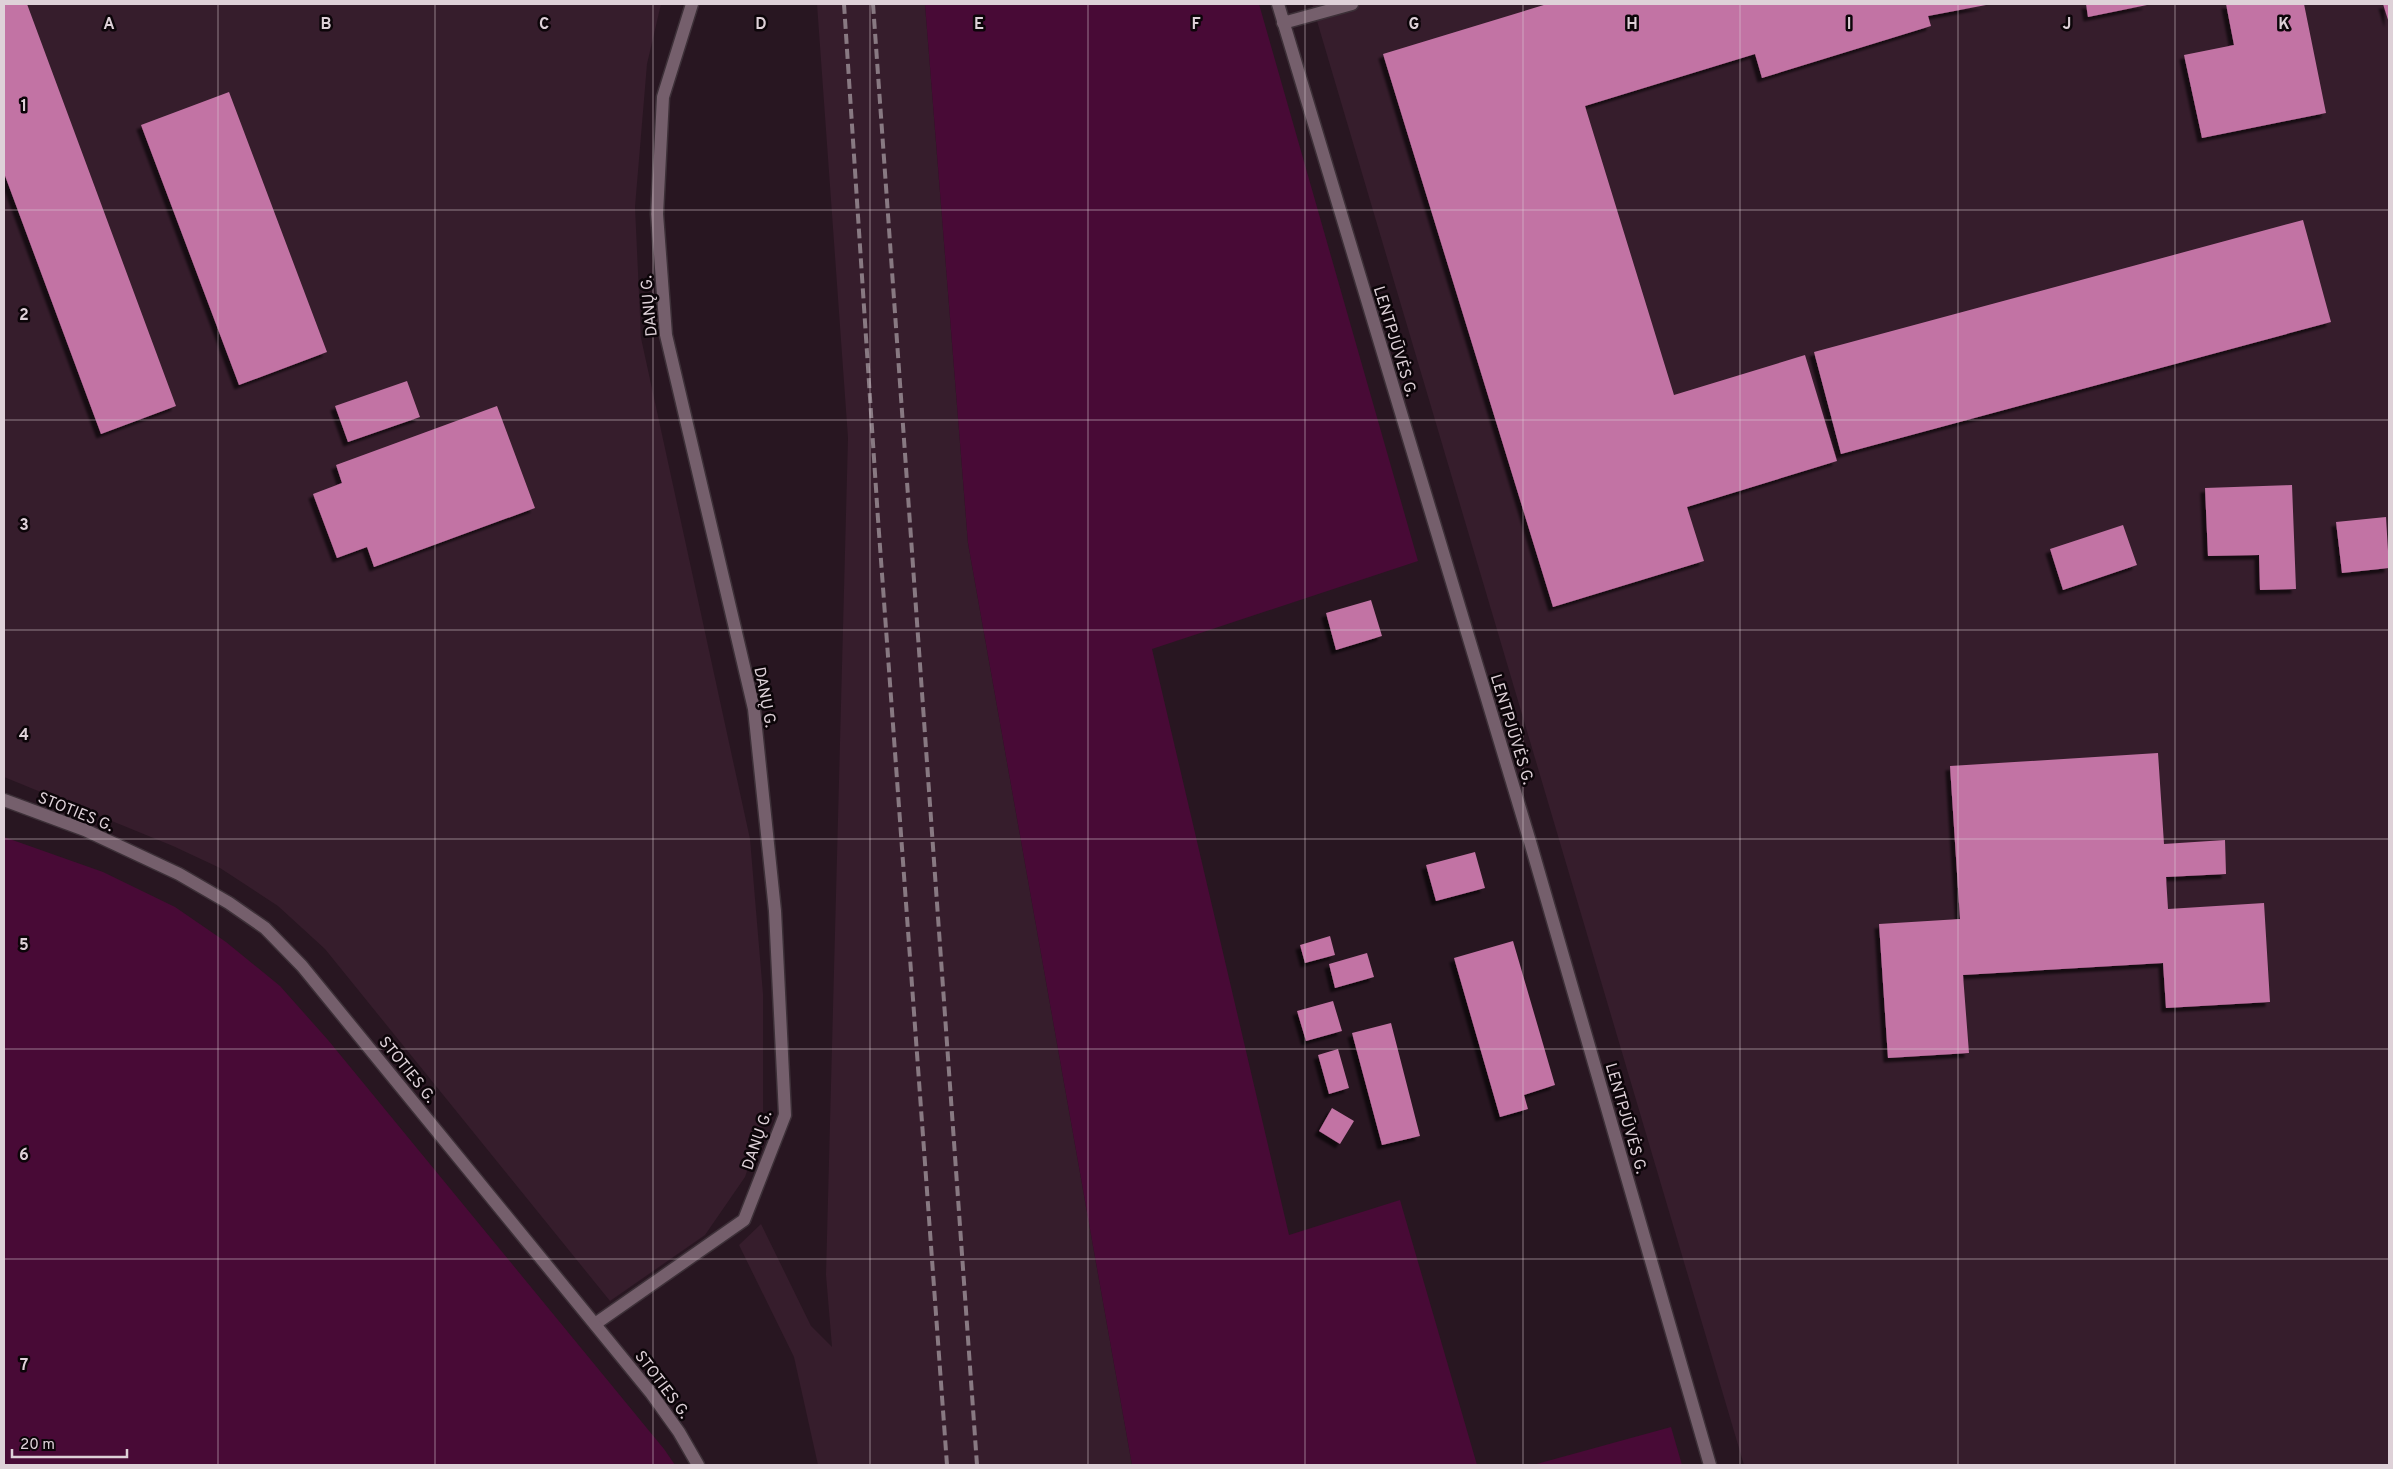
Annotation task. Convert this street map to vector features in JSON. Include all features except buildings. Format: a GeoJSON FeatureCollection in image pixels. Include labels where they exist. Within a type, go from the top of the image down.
{"type":"FeatureCollection","features":[{"type":"Feature","properties":{"kind":"street","name":"DANŲ G."},"geometry":{"type":"LineString","coordinates":[[595,1324],[744,1220],[785,1115],[775,911],[754,709],[666,335],[657,214],[662,97],[692,4]]}},
{"type":"Feature","properties":{"kind":"street","name":"LENTPJŪVĖS G."},"geometry":{"type":"LineString","coordinates":[[1278,4],[1531,845],[1710,1465]]}},
{"type":"Feature","properties":{"kind":"street"},"geometry":{"type":"LineString","coordinates":[[1283,23],[1352,4]]}},
{"type":"Feature","properties":{"kind":"street","name":"STOTIES G."},"geometry":{"type":"LineString","coordinates":[[4,800],[85,830],[178,874],[229,903],[265,928],[302,966],[651,1392],[679,1432],[698,1465]]}},
{"type":"Feature","properties":{"kind":"shaded area"},"geometry":{"type":"Polygon","coordinates":[[[4,4],[661,4],[647,64],[635,207],[641,338],[750,839],[763,994],[763,1123],[745,1177],[705,1235],[610,1301],[325,949],[278,906],[220,868],[173,846],[4,777],[4,4]]]}},
{"type":"Feature","properties":{"kind":"shaded area"},"geometry":{"type":"Polygon","coordinates":[[[817,4],[925,4],[968,543],[1132,1465],[818,1465],[794,1357],[739,1245],[761,1224],[811,1326],[832,1347],[826,1275],[848,438],[817,4]]]}},
{"type":"Feature","properties":{"kind":"shaded area"},"geometry":{"type":"Polygon","coordinates":[[[925,4],[1259,4],[1418,561],[1152,649],[1289,1235],[1400,1200],[1477,1465],[1132,1465],[968,543],[925,4]]]}},
{"type":"Feature","properties":{"kind":"shaded area"},"geometry":{"type":"Polygon","coordinates":[[[1312,4],[2389,4],[2389,1465],[1744,1465],[1312,4]]]}},
{"type":"Feature","properties":{"kind":"shaded area"},"geometry":{"type":"Polygon","coordinates":[[[4,837],[103,872],[175,907],[226,942],[280,986],[328,1040],[664,1449],[675,1465],[4,1465],[4,837]]]}},
{"type":"Feature","properties":{"kind":"shaded area"},"geometry":{"type":"Polygon","coordinates":[[[1671,1427],[1682,1465],[1533,1465],[1671,1427]]]}},
{"type":"Feature","properties":{"kind":"railway"},"geometry":{"type":"LineString","coordinates":[[844,4],[878,519],[947,1465]]}},
{"type":"Feature","properties":{"kind":"railway"},"geometry":{"type":"LineString","coordinates":[[873,4],[977,1465]]}}]}
